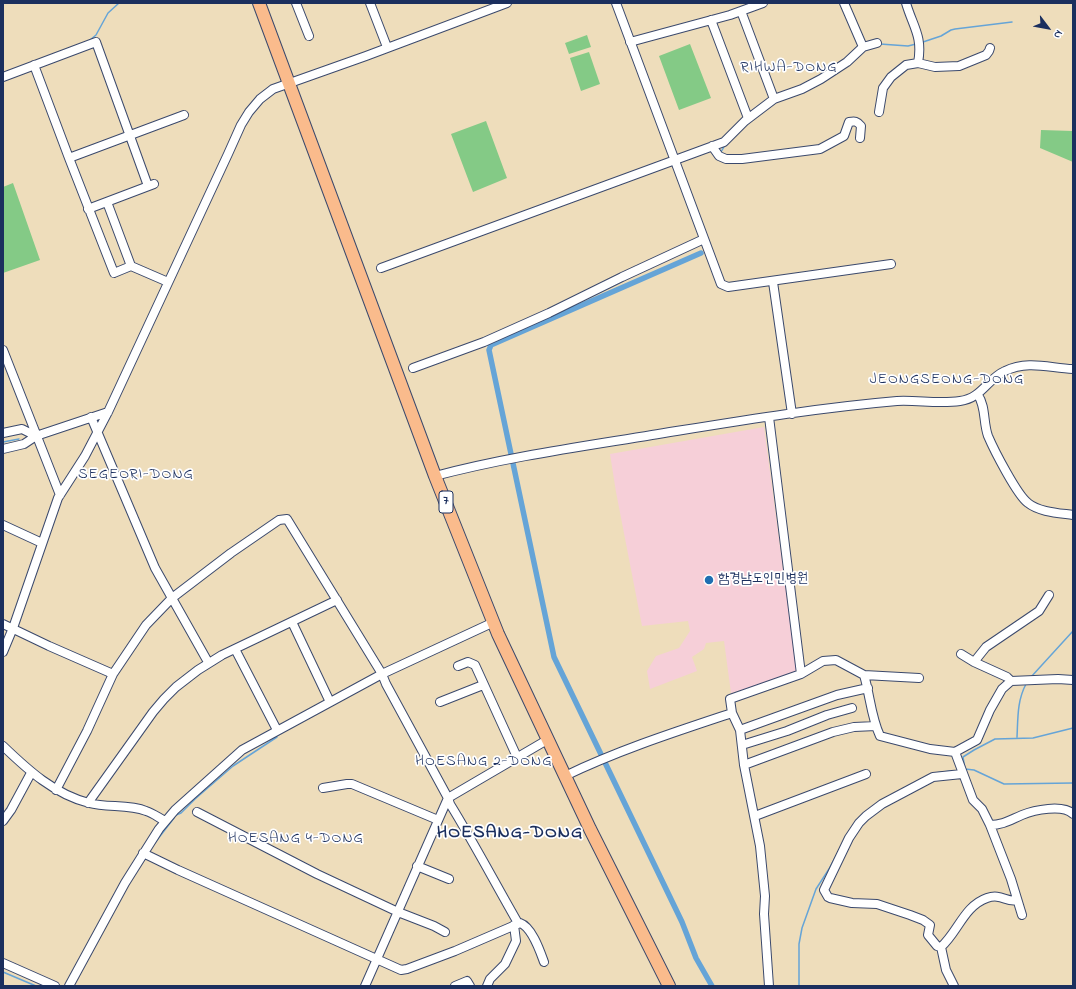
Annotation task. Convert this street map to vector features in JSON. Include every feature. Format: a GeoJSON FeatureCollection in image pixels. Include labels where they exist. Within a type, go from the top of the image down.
{"type":"FeatureCollection","features":[{"type":"Feature","properties":{"kind":"highway","name":"7"},"geometry":{"type":"LineString","coordinates":[[259,3],[435,476],[494,622],[565,776],[669,986]]}},
{"type":"Feature","properties":{"kind":"street"},"geometry":{"type":"LineString","coordinates":[[296,3],[309,36]]}},
{"type":"Feature","properties":{"kind":"street"},"geometry":{"type":"LineString","coordinates":[[370,3],[387,48]]}},
{"type":"Feature","properties":{"kind":"street"},"geometry":{"type":"LineString","coordinates":[[3,652],[13,628],[60,495],[81,462],[108,412],[245,118],[264,95],[273,89],[507,3]]}},
{"type":"Feature","properties":{"kind":"street"},"geometry":{"type":"LineString","coordinates":[[616,3],[719,281],[724,286],[728,287],[773,282],[891,264]]}},
{"type":"Feature","properties":{"kind":"street"},"geometry":{"type":"LineString","coordinates":[[630,42],[711,20],[763,3]]}},
{"type":"Feature","properties":{"kind":"street"},"geometry":{"type":"LineString","coordinates":[[844,3],[863,47]]}},
{"type":"Feature","properties":{"kind":"street"},"geometry":{"type":"LineString","coordinates":[[906,3],[920,41],[918,62]]}},
{"type":"Feature","properties":{"kind":"street"},"geometry":{"type":"LineString","coordinates":[[741,11],[774,99]]}},
{"type":"Feature","properties":{"kind":"street"},"geometry":{"type":"LineString","coordinates":[[711,20],[748,118]]}},
{"type":"Feature","properties":{"kind":"street"},"geometry":{"type":"LineString","coordinates":[[3,77],[96,42],[130,135],[151,185],[88,209]]}},
{"type":"Feature","properties":{"kind":"street"},"geometry":{"type":"LineString","coordinates":[[381,268],[724,142],[748,118],[774,99],[802,89],[836,70],[863,47],[877,43]]}},
{"type":"Feature","properties":{"kind":"street"},"geometry":{"type":"LineString","coordinates":[[879,112],[883,88],[891,77],[906,65],[918,62],[935,67],[959,66],[986,55],[990,48]]}},
{"type":"Feature","properties":{"kind":"street"},"geometry":{"type":"LineString","coordinates":[[34,65],[88,209],[114,273],[131,266],[168,282]]}},
{"type":"Feature","properties":{"kind":"street"},"geometry":{"type":"LineString","coordinates":[[69,158],[184,115]]}},
{"type":"Feature","properties":{"kind":"street"},"geometry":{"type":"LineString","coordinates":[[712,146],[719,156],[726,159],[742,159],[820,149],[844,136],[849,122],[854,121],[858,122],[861,126],[860,138]]}},
{"type":"Feature","properties":{"kind":"street"},"geometry":{"type":"LineString","coordinates":[[107,202],[131,266]]}},
{"type":"Feature","properties":{"kind":"street"},"geometry":{"type":"LineString","coordinates":[[413,368],[491,339],[704,239]]}},
{"type":"Feature","properties":{"kind":"street"},"geometry":{"type":"LineString","coordinates":[[773,282],[792,414]]}},
{"type":"Feature","properties":{"kind":"street"},"geometry":{"type":"LineString","coordinates":[[3,350],[60,495]]}},
{"type":"Feature","properties":{"kind":"street"},"geometry":{"type":"LineString","coordinates":[[435,476],[517,457],[769,417],[898,401],[950,402],[968,400],[978,395],[997,376],[1014,367],[1034,364],[1073,369]]}},
{"type":"Feature","properties":{"kind":"street"},"geometry":{"type":"LineString","coordinates":[[978,395],[982,403],[985,428],[988,436],[1019,494],[1028,504],[1040,509],[1073,515]]}},
{"type":"Feature","properties":{"kind":"street"},"geometry":{"type":"LineString","coordinates":[[3,449],[24,444],[36,436],[108,412]]}},
{"type":"Feature","properties":{"kind":"street"},"geometry":{"type":"LineString","coordinates":[[91,417],[155,568],[208,662]]}},
{"type":"Feature","properties":{"kind":"street"},"geometry":{"type":"LineString","coordinates":[[769,417],[801,674]]}},
{"type":"Feature","properties":{"kind":"street"},"geometry":{"type":"LineString","coordinates":[[3,433],[22,429],[36,436]]}},
{"type":"Feature","properties":{"kind":"street"},"geometry":{"type":"LineString","coordinates":[[56,790],[87,731],[113,674],[146,625],[172,598],[231,553],[279,520],[285,518],[289,521],[382,674],[450,804],[474,844],[516,924],[516,941],[505,964],[490,979],[487,986]]}},
{"type":"Feature","properties":{"kind":"street"},"geometry":{"type":"LineString","coordinates":[[3,525],[42,543]]}},
{"type":"Feature","properties":{"kind":"street"},"geometry":{"type":"LineString","coordinates":[[974,662],[986,647],[1039,611],[1049,595]]}},
{"type":"Feature","properties":{"kind":"street"},"geometry":{"type":"LineString","coordinates":[[88,803],[152,712],[176,687],[208,662],[337,600]]}},
{"type":"Feature","properties":{"kind":"street"},"geometry":{"type":"LineString","coordinates":[[292,622],[330,702]]}},
{"type":"Feature","properties":{"kind":"street"},"geometry":{"type":"LineString","coordinates":[[68,986],[125,883],[165,821],[175,810],[242,750],[382,674],[494,622]]}},
{"type":"Feature","properties":{"kind":"street"},"geometry":{"type":"LineString","coordinates":[[3,624],[48,646],[113,674]]}},
{"type":"Feature","properties":{"kind":"street"},"geometry":{"type":"LineString","coordinates":[[235,649],[278,730]]}},
{"type":"Feature","properties":{"kind":"street"},"geometry":{"type":"LineString","coordinates":[[961,654],[974,662],[1007,677],[1011,681]]}},
{"type":"Feature","properties":{"kind":"street"},"geometry":{"type":"LineString","coordinates":[[770,986],[764,914],[764,883],[755,816],[744,765],[740,730],[732,713],[730,699],[801,674],[823,660],[836,660],[864,674],[919,678]]}},
{"type":"Feature","properties":{"kind":"street"},"geometry":{"type":"LineString","coordinates":[[458,666],[468,662],[475,665],[483,686],[517,757]]}},
{"type":"Feature","properties":{"kind":"street"},"geometry":{"type":"LineString","coordinates":[[864,674],[876,726],[880,736],[930,749],[955,752],[977,740],[990,710],[1002,689],[1011,681],[1058,679],[1073,680]]}},
{"type":"Feature","properties":{"kind":"street"},"geometry":{"type":"LineString","coordinates":[[440,702],[483,686]]}},
{"type":"Feature","properties":{"kind":"street"},"geometry":{"type":"LineString","coordinates":[[740,730],[837,695],[868,688]]}},
{"type":"Feature","properties":{"kind":"street"},"geometry":{"type":"LineString","coordinates":[[742,745],[787,731],[826,715],[852,708]]}},
{"type":"Feature","properties":{"kind":"street"},"geometry":{"type":"LineString","coordinates":[[565,776],[656,738],[732,713]]}},
{"type":"Feature","properties":{"kind":"street"},"geometry":{"type":"LineString","coordinates":[[744,765],[833,732],[854,726],[876,726]]}},
{"type":"Feature","properties":{"kind":"street"},"geometry":{"type":"LineString","coordinates":[[365,986],[448,798],[548,740]]}},
{"type":"Feature","properties":{"kind":"street"},"geometry":{"type":"LineString","coordinates":[[3,746],[32,773],[56,790],[88,803],[141,809],[150,812],[165,821]]}},
{"type":"Feature","properties":{"kind":"street"},"geometry":{"type":"LineString","coordinates":[[955,752],[973,800],[982,809],[990,825],[1022,914]]}},
{"type":"Feature","properties":{"kind":"street"},"geometry":{"type":"LineString","coordinates":[[3,821],[32,773]]}},
{"type":"Feature","properties":{"kind":"street"},"geometry":{"type":"LineString","coordinates":[[755,816],[866,774]]}},
{"type":"Feature","properties":{"kind":"street"},"geometry":{"type":"LineString","coordinates":[[941,947],[937,946],[928,935],[930,925],[923,920],[898,910],[877,904],[852,903],[830,898],[824,890],[848,838],[859,822],[866,816],[882,804],[933,776],[962,774]]}},
{"type":"Feature","properties":{"kind":"street"},"geometry":{"type":"LineString","coordinates":[[323,788],[339,784],[352,784],[438,820]]}},
{"type":"Feature","properties":{"kind":"street"},"geometry":{"type":"LineString","coordinates":[[990,825],[1002,824],[1024,814],[1046,810],[1065,810],[1073,814]]}},
{"type":"Feature","properties":{"kind":"street"},"geometry":{"type":"LineString","coordinates":[[197,812],[317,874],[445,932]]}},
{"type":"Feature","properties":{"kind":"street"},"geometry":{"type":"LineString","coordinates":[[143,853],[401,970],[408,969],[455,951],[516,924],[523,924],[534,937],[544,962]]}},
{"type":"Feature","properties":{"kind":"street"},"geometry":{"type":"LineString","coordinates":[[417,866],[449,879]]}},
{"type":"Feature","properties":{"kind":"street"},"geometry":{"type":"LineString","coordinates":[[941,947],[949,939],[965,914],[984,899],[997,896],[1012,901],[1018,900]]}},
{"type":"Feature","properties":{"kind":"street"},"geometry":{"type":"LineString","coordinates":[[941,947],[947,973],[954,986]]}},
{"type":"Feature","properties":{"kind":"street"},"geometry":{"type":"LineString","coordinates":[[3,963],[55,986]]}},
{"type":"Feature","properties":{"kind":"street"},"geometry":{"type":"LineString","coordinates":[[455,986],[467,981],[470,986]]}},
{"type":"Feature","properties":{"kind":"shaded area","name":"함경남도인민병원"},"geometry":{"type":"Polygon","coordinates":[[[764,427],[797,674],[731,693],[724,641],[706,643],[704,649],[692,657],[697,671],[650,689],[647,671],[656,656],[679,648],[690,631],[688,621],[642,626],[610,454],[764,427]]]}},
{"type":"Feature","properties":{"kind":"green space"},"geometry":{"type":"Polygon","coordinates":[[[587,35],[591,47],[569,54],[565,43],[587,35]]]}},
{"type":"Feature","properties":{"kind":"green space"},"geometry":{"type":"Polygon","coordinates":[[[690,44],[711,98],[679,110],[659,56],[690,44]]]}},
{"type":"Feature","properties":{"kind":"green space"},"geometry":{"type":"Polygon","coordinates":[[[589,52],[600,84],[581,91],[570,58],[589,52]]]}},
{"type":"Feature","properties":{"kind":"green space"},"geometry":{"type":"Polygon","coordinates":[[[486,121],[507,178],[473,192],[451,134],[486,121]]]}},
{"type":"Feature","properties":{"kind":"green space"},"geometry":{"type":"Polygon","coordinates":[[[1041,130],[1073,131],[1073,162],[1040,148],[1041,130]]]}},
{"type":"Feature","properties":{"kind":"green space"},"geometry":{"type":"Polygon","coordinates":[[[13,183],[40,260],[3,273],[3,187],[13,183]]]}},
{"type":"Feature","properties":{"kind":"waterway"},"geometry":{"type":"LineString","coordinates":[[90,40],[96,35],[108,13],[119,3]]}},
{"type":"Feature","properties":{"kind":"waterway"},"geometry":{"type":"LineString","coordinates":[[923,42],[941,36],[955,29],[1012,22]]}},
{"type":"Feature","properties":{"kind":"waterway"},"geometry":{"type":"LineString","coordinates":[[880,44],[908,46],[916,44]]}},
{"type":"Feature","properties":{"kind":"waterway"},"geometry":{"type":"LineString","coordinates":[[721,152],[725,145]]}},
{"type":"Feature","properties":{"kind":"waterway"},"geometry":{"type":"LineString","coordinates":[[701,253],[491,345],[489,350],[554,657],[682,922],[696,958],[712,986]]}},
{"type":"Feature","properties":{"kind":"waterway"},"geometry":{"type":"LineString","coordinates":[[3,442],[19,439]]}},
{"type":"Feature","properties":{"kind":"waterway"},"geometry":{"type":"LineString","coordinates":[[1031,677],[1073,631]]}},
{"type":"Feature","properties":{"kind":"waterway"},"geometry":{"type":"LineString","coordinates":[[1017,737],[1019,703],[1026,684]]}},
{"type":"Feature","properties":{"kind":"waterway"},"geometry":{"type":"LineString","coordinates":[[1073,728],[1033,738],[995,739],[963,757],[965,769],[974,770],[1004,784],[1073,783]]}},
{"type":"Feature","properties":{"kind":"waterway"},"geometry":{"type":"LineString","coordinates":[[176,815],[181,813],[233,766],[277,737]]}},
{"type":"Feature","properties":{"kind":"waterway"},"geometry":{"type":"LineString","coordinates":[[935,773],[951,771]]}},
{"type":"Feature","properties":{"kind":"waterway"},"geometry":{"type":"LineString","coordinates":[[154,844],[174,818]]}},
{"type":"Feature","properties":{"kind":"waterway"},"geometry":{"type":"LineString","coordinates":[[799,986],[799,944],[802,928],[816,889],[844,841]]}},
{"type":"Feature","properties":{"kind":"waterway"},"geometry":{"type":"LineString","coordinates":[[3,972],[36,986]]}},
{"type":"Feature","properties":{"kind":"place","name":"함경남도인민병원"},"geometry":{"type":"Point","coordinates":[709,580]}},
{"type":"Feature","properties":{"kind":"district","name":"RIHWA-DONG"},"geometry":{"type":"Point","coordinates":[789,69]}},
{"type":"Feature","properties":{"kind":"district","name":"JEONGSEONG-DONG"},"geometry":{"type":"Point","coordinates":[947,381]}},
{"type":"Feature","properties":{"kind":"district","name":"SEGEORI-DONG"},"geometry":{"type":"Point","coordinates":[136,476]}},
{"type":"Feature","properties":{"kind":"district","name":"HOESANG 2-DONG"},"geometry":{"type":"Point","coordinates":[484,763]}},
{"type":"Feature","properties":{"kind":"district","name":"HOESANG-DONG"},"geometry":{"type":"Point","coordinates":[510,834]}},
{"type":"Feature","properties":{"kind":"district","name":"HOESANG 4-DONG"},"geometry":{"type":"Point","coordinates":[296,840]}}]}
